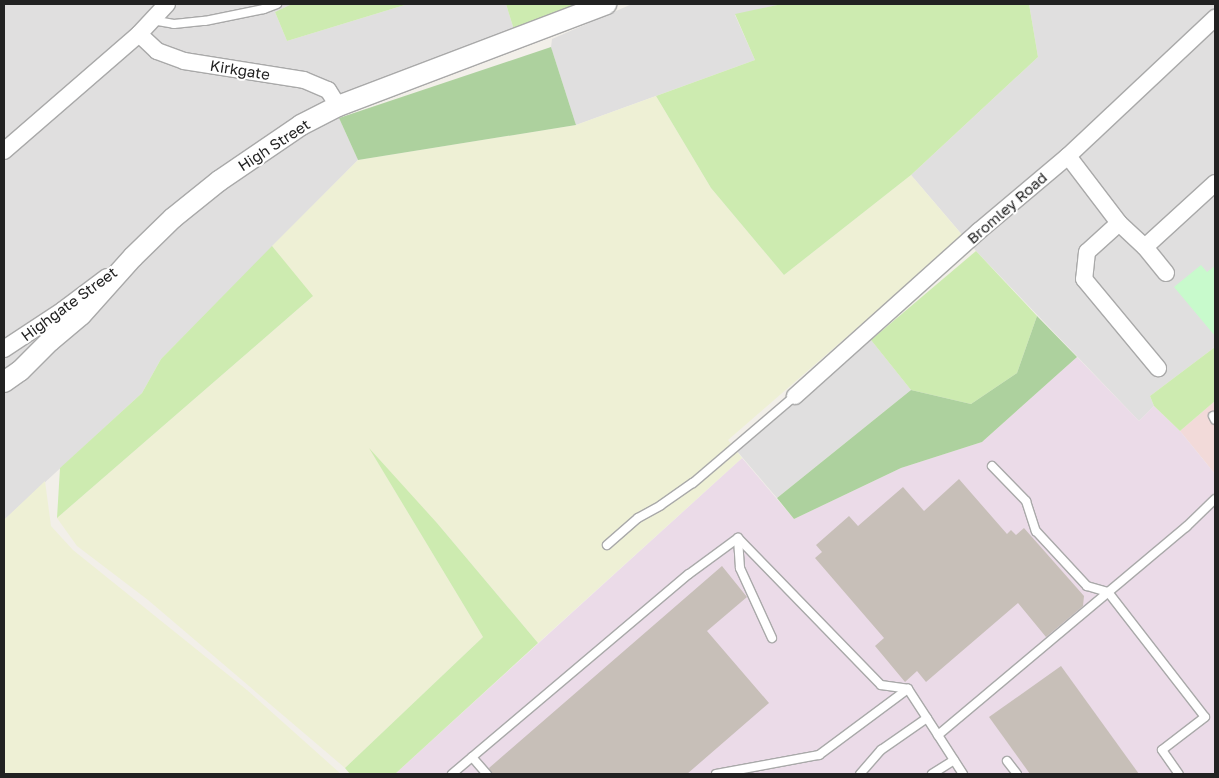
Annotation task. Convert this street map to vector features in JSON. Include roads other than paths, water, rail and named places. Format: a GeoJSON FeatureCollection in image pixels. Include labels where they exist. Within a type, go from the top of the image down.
{"type":"FeatureCollection","features":[{"type":"Feature","properties":{"kind":"street"},"geometry":{"type":"LineString","coordinates":[[4,151],[139,34],[167,4]]}},
{"type":"Feature","properties":{"kind":"street","name":"High Street"},"geometry":{"type":"LineString","coordinates":[[4,382],[20,371],[81,315],[133,257],[173,218],[219,181],[301,125],[338,106],[606,4]]}},
{"type":"Feature","properties":{"kind":"street","name":"Bromley Road"},"geometry":{"type":"LineString","coordinates":[[795,396],[979,232],[1068,156],[1215,18]]}},
{"type":"Feature","properties":{"kind":"street","name":"Kirkgate"},"geometry":{"type":"LineString","coordinates":[[139,34],[157,51],[184,61],[304,80],[328,90],[338,106]]}},
{"type":"Feature","properties":{"kind":"street"},"geometry":{"type":"LineString","coordinates":[[1068,156],[1120,224],[1145,247],[1166,273]]}},
{"type":"Feature","properties":{"kind":"street"},"geometry":{"type":"LineString","coordinates":[[1145,247],[1215,182]]}},
{"type":"Feature","properties":{"kind":"street"},"geometry":{"type":"LineString","coordinates":[[1120,224],[1087,252],[1084,279],[1157,372]]}},
{"type":"Feature","properties":{"kind":"street","name":"Highgate Street"},"geometry":{"type":"LineString","coordinates":[[4,349],[63,310],[133,257]]}},
{"type":"Feature","properties":{"kind":"lane"},"geometry":{"type":"LineString","coordinates":[[152,20],[174,24],[205,21],[264,9],[277,4]]}},
{"type":"Feature","properties":{"kind":"lane"},"geometry":{"type":"LineString","coordinates":[[607,545],[638,518],[693,483],[795,396]]}},
{"type":"Feature","properties":{"kind":"lane"},"geometry":{"type":"LineString","coordinates":[[992,466],[1026,501],[1036,531],[1087,586],[1108,592],[1205,717],[1162,750],[1180,774]]}},
{"type":"Feature","properties":{"kind":"lane"},"geometry":{"type":"LineString","coordinates":[[938,735],[1186,527],[1215,499]]}},
{"type":"Feature","properties":{"kind":"lane"},"geometry":{"type":"LineString","coordinates":[[738,538],[740,568],[772,638]]}},
{"type":"Feature","properties":{"kind":"lane"},"geometry":{"type":"LineString","coordinates":[[738,538],[881,685],[908,689],[963,774]]}},
{"type":"Feature","properties":{"kind":"lane"},"geometry":{"type":"LineString","coordinates":[[452,774],[688,574],[738,538]]}},
{"type":"Feature","properties":{"kind":"lane"},"geometry":{"type":"LineString","coordinates":[[716,774],[819,755],[908,689]]}},
{"type":"Feature","properties":{"kind":"lane"},"geometry":{"type":"LineString","coordinates":[[860,774],[881,750],[927,718]]}},
{"type":"Feature","properties":{"kind":"lane"},"geometry":{"type":"LineString","coordinates":[[472,757],[487,774]]}},
{"type":"Feature","properties":{"kind":"lane"},"geometry":{"type":"LineString","coordinates":[[932,774],[954,760]]}},
{"type":"Feature","properties":{"kind":"lane"},"geometry":{"type":"LineString","coordinates":[[1007,762],[1017,774]]}}]}
